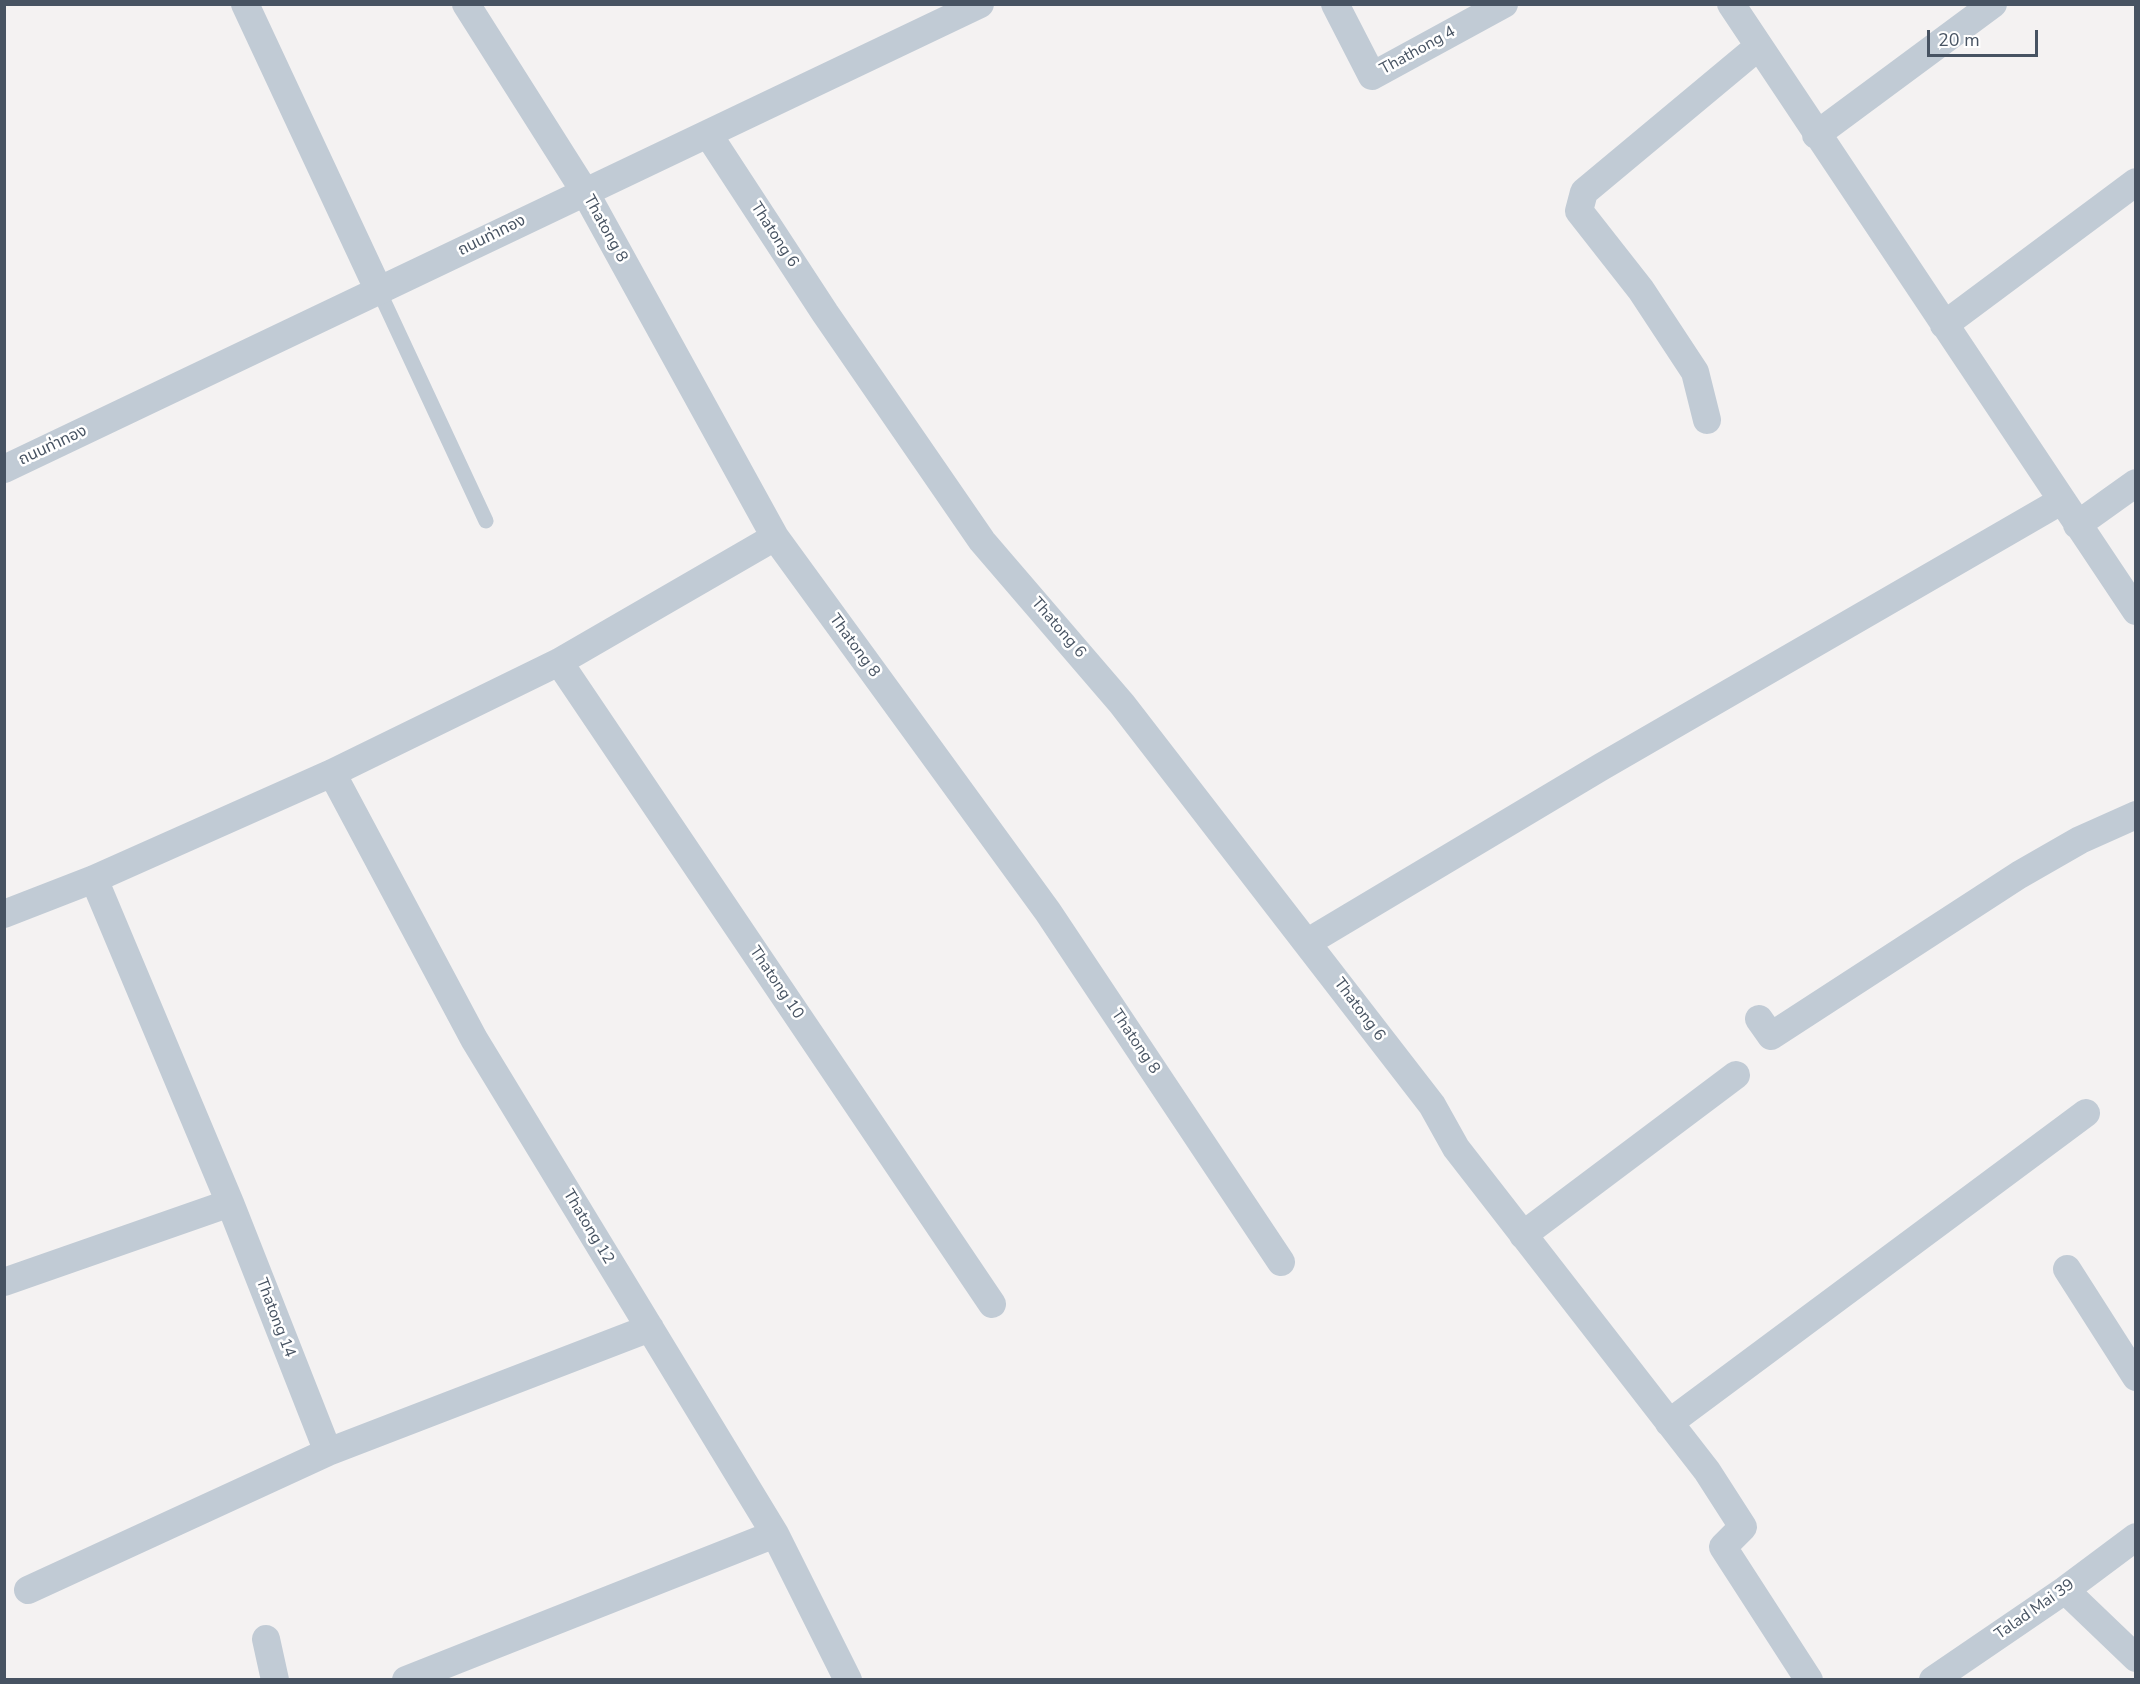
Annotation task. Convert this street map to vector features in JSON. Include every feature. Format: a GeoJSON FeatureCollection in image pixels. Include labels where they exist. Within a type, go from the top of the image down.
{"type":"FeatureCollection","features":[{"type":"Feature","properties":{"kind":"street"},"geometry":{"type":"LineString","coordinates":[[245,4],[379,291]]}},
{"type":"Feature","properties":{"kind":"street","name":"Thatong 8"},"geometry":{"type":"LineString","coordinates":[[466,4],[585,192],[775,537],[1048,912],[1281,1262]]}},
{"type":"Feature","properties":{"kind":"street","name":"ถนนท่าทอง"},"geometry":{"type":"LineString","coordinates":[[4,469],[980,4]]}},
{"type":"Feature","properties":{"kind":"street","name":"Thathong 4"},"geometry":{"type":"LineString","coordinates":[[1335,4],[1372,76],[1504,4]]}},
{"type":"Feature","properties":{"kind":"street"},"geometry":{"type":"LineString","coordinates":[[1731,4],[1816,135],[2136,611]]}},
{"type":"Feature","properties":{"kind":"street"},"geometry":{"type":"LineString","coordinates":[[1816,135],[1993,4]]}},
{"type":"Feature","properties":{"kind":"street"},"geometry":{"type":"LineString","coordinates":[[1707,420],[1695,372],[1641,290],[1579,211],[1584,192],[1758,47]]}},
{"type":"Feature","properties":{"kind":"street","name":"Thatong 6"},"geometry":{"type":"LineString","coordinates":[[708,134],[825,313],[982,541],[1122,704],[1308,942],[1432,1105],[1456,1148],[1707,1472],[1743,1527],[1724,1547],[1809,1680]]}},
{"type":"Feature","properties":{"kind":"street"},"geometry":{"type":"LineString","coordinates":[[1944,325],[2136,182]]}},
{"type":"Feature","properties":{"kind":"street"},"geometry":{"type":"LineString","coordinates":[[2078,525],[2136,483]]}},
{"type":"Feature","properties":{"kind":"street"},"geometry":{"type":"LineString","coordinates":[[1308,942],[1621,755],[2061,501]]}},
{"type":"Feature","properties":{"kind":"street"},"geometry":{"type":"LineString","coordinates":[[4,914],[94,879],[332,773],[560,662],[775,537]]}},
{"type":"Feature","properties":{"kind":"street","name":"Thatong 10"},"geometry":{"type":"LineString","coordinates":[[560,662],[992,1304]]}},
{"type":"Feature","properties":{"kind":"street","name":"Thatong 12"},"geometry":{"type":"LineString","coordinates":[[332,773],[474,1039],[775,1534],[848,1680]]}},
{"type":"Feature","properties":{"kind":"street"},"geometry":{"type":"LineString","coordinates":[[1759,1019],[1771,1036],[2019,875],[2080,840],[2136,815]]}},
{"type":"Feature","properties":{"kind":"street","name":"Thatong 14"},"geometry":{"type":"LineString","coordinates":[[94,879],[231,1203],[328,1452]]}},
{"type":"Feature","properties":{"kind":"street"},"geometry":{"type":"LineString","coordinates":[[1523,1235],[1736,1075]]}},
{"type":"Feature","properties":{"kind":"street"},"geometry":{"type":"LineString","coordinates":[[1669,1422],[2086,1113]]}},
{"type":"Feature","properties":{"kind":"street"},"geometry":{"type":"LineString","coordinates":[[4,1282],[231,1203]]}},
{"type":"Feature","properties":{"kind":"street"},"geometry":{"type":"LineString","coordinates":[[2067,1269],[2136,1377]]}},
{"type":"Feature","properties":{"kind":"street"},"geometry":{"type":"LineString","coordinates":[[28,1590],[328,1452],[650,1328]]}},
{"type":"Feature","properties":{"kind":"street"},"geometry":{"type":"LineString","coordinates":[[406,1680],[775,1534]]}},
{"type":"Feature","properties":{"kind":"street","name":"Talad Mai 39"},"geometry":{"type":"LineString","coordinates":[[1933,1680],[2065,1590],[2136,1537]]}},
{"type":"Feature","properties":{"kind":"street"},"geometry":{"type":"LineString","coordinates":[[2065,1590],[2136,1658]]}},
{"type":"Feature","properties":{"kind":"street"},"geometry":{"type":"LineString","coordinates":[[266,1639],[275,1680]]}},
{"type":"Feature","properties":{"kind":"lane"},"geometry":{"type":"LineString","coordinates":[[379,291],[486,521]]}}]}
